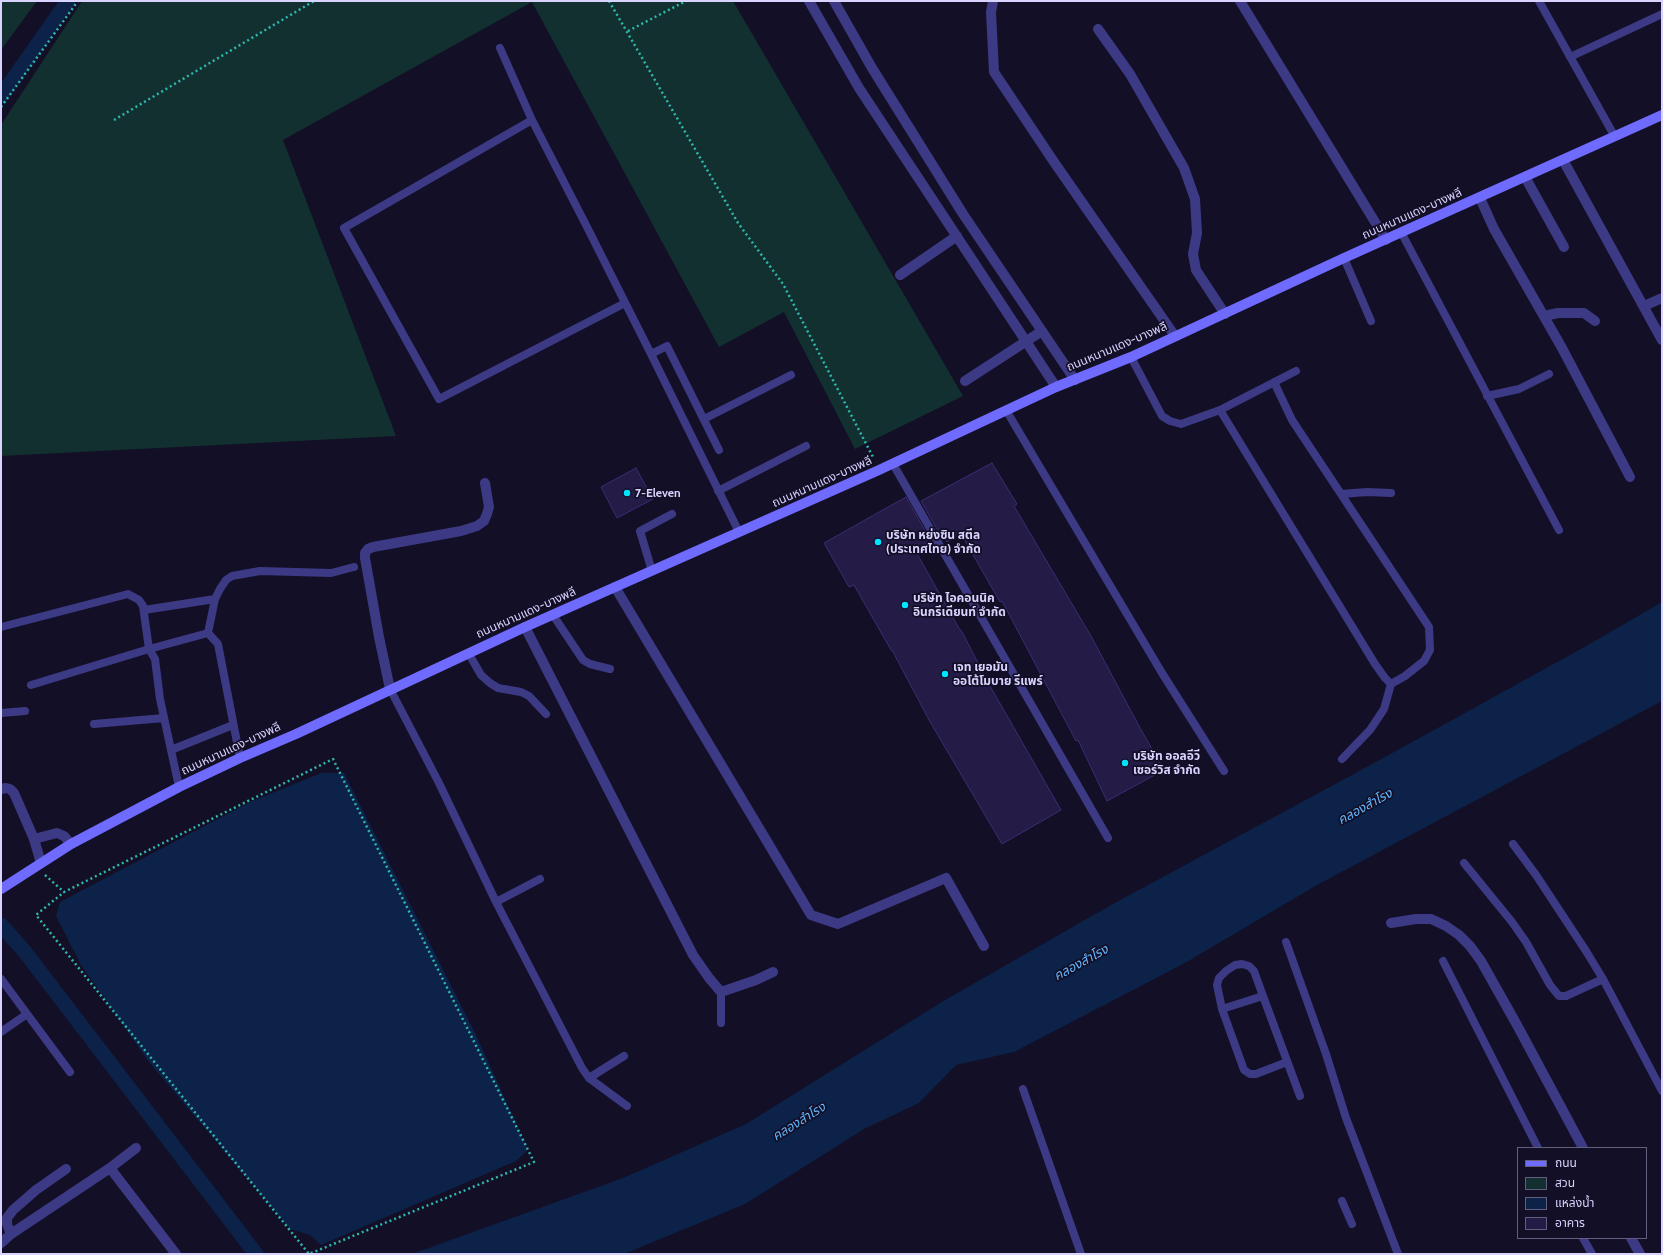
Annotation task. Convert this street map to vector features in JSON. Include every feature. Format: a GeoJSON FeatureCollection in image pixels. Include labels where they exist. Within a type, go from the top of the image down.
{"type":"FeatureCollection","features":[{"type":"Feature","properties":{"kind":"main road","name":"ถนนหนามแดง-บางพลี"},"geometry":{"type":"LineString","coordinates":[[1,889],[71,844],[179,787],[240,758],[525,627],[893,464],[1056,386],[1075,380],[1131,357],[1401,232],[1525,178],[1662,115]]}},
{"type":"Feature","properties":{"kind":"street"},"geometry":{"type":"LineString","coordinates":[[809,1],[859,88],[1056,386]]}},
{"type":"Feature","properties":{"kind":"street"},"geometry":{"type":"LineString","coordinates":[[834,1],[872,68],[963,214],[1075,380]]}},
{"type":"Feature","properties":{"kind":"street"},"geometry":{"type":"LineString","coordinates":[[993,1],[991,12],[994,72],[1058,168],[1175,336]]}},
{"type":"Feature","properties":{"kind":"street"},"geometry":{"type":"LineString","coordinates":[[1240,1],[1386,240]]}},
{"type":"Feature","properties":{"kind":"street"},"geometry":{"type":"LineString","coordinates":[[1098,29],[1130,74],[1184,168],[1195,199],[1197,233],[1194,254],[1196,270],[1225,314]]}},
{"type":"Feature","properties":{"kind":"street"},"geometry":{"type":"LineString","coordinates":[[1563,160],[1662,340]]}},
{"type":"Feature","properties":{"kind":"street"},"geometry":{"type":"LineString","coordinates":[[1525,178],[1564,247]]}},
{"type":"Feature","properties":{"kind":"street"},"geometry":{"type":"LineString","coordinates":[[1480,198],[1494,229],[1544,316],[1630,477]]}},
{"type":"Feature","properties":{"kind":"street"},"geometry":{"type":"LineString","coordinates":[[900,275],[957,236]]}},
{"type":"Feature","properties":{"kind":"street"},"geometry":{"type":"LineString","coordinates":[[1644,306],[1662,298]]}},
{"type":"Feature","properties":{"kind":"street"},"geometry":{"type":"LineString","coordinates":[[1544,316],[1558,312],[1584,313],[1595,321]]}},
{"type":"Feature","properties":{"kind":"street"},"geometry":{"type":"LineString","coordinates":[[966,381],[1042,331]]}},
{"type":"Feature","properties":{"kind":"street"},"geometry":{"type":"LineString","coordinates":[[390,689],[379,637],[365,553],[368,549],[373,547],[461,531],[477,526],[484,521],[489,507],[485,483]]}},
{"type":"Feature","properties":{"kind":"street"},"geometry":{"type":"LineString","coordinates":[[615,587],[811,915],[838,924],[946,878],[984,946]]}},
{"type":"Feature","properties":{"kind":"street"},"geometry":{"type":"LineString","coordinates":[[525,627],[694,955],[709,978],[721,992],[756,980],[773,972]]}},
{"type":"Feature","properties":{"kind":"street"},"geometry":{"type":"LineString","coordinates":[[1,789],[10,789],[14,793],[34,839],[38,865]]}},
{"type":"Feature","properties":{"kind":"street"},"geometry":{"type":"LineString","coordinates":[[34,839],[56,833],[64,836],[71,844]]}},
{"type":"Feature","properties":{"kind":"street"},"geometry":{"type":"LineString","coordinates":[[1391,924],[1416,919],[1431,919],[1446,926],[1459,935],[1470,946],[1514,1019],[1582,1147]]}},
{"type":"Feature","properties":{"kind":"street"},"geometry":{"type":"LineString","coordinates":[[1,1243],[11,1234],[110,1168],[136,1148]]}},
{"type":"Feature","properties":{"kind":"street"},"geometry":{"type":"LineString","coordinates":[[110,1168],[176,1254]]}},
{"type":"Feature","properties":{"kind":"street"},"geometry":{"type":"LineString","coordinates":[[11,1234],[6,1224],[7,1218],[13,1210],[36,1190],[66,1169]]}},
{"type":"Feature","properties":{"kind":"street"},"geometry":{"type":"LineString","coordinates":[[1632,1239],[1640,1254]]}},
{"type":"Feature","properties":{"kind":"lane"},"geometry":{"type":"LineString","coordinates":[[1539,1],[1615,137]]}},
{"type":"Feature","properties":{"kind":"lane"},"geometry":{"type":"LineString","coordinates":[[1570,56],[1662,14]]}},
{"type":"Feature","properties":{"kind":"lane"},"geometry":{"type":"LineString","coordinates":[[500,48],[532,120],[651,354],[739,532]]}},
{"type":"Feature","properties":{"kind":"lane"},"geometry":{"type":"LineString","coordinates":[[532,120],[344,228],[439,399],[625,303]]}},
{"type":"Feature","properties":{"kind":"lane"},"geometry":{"type":"LineString","coordinates":[[1401,232],[1559,530]]}},
{"type":"Feature","properties":{"kind":"lane"},"geometry":{"type":"LineString","coordinates":[[1344,258],[1371,321]]}},
{"type":"Feature","properties":{"kind":"lane"},"geometry":{"type":"LineString","coordinates":[[651,354],[667,346],[719,450]]}},
{"type":"Feature","properties":{"kind":"lane"},"geometry":{"type":"LineString","coordinates":[[1131,357],[1162,416],[1170,422],[1181,424],[1220,410],[1296,371]]}},
{"type":"Feature","properties":{"kind":"lane"},"geometry":{"type":"LineString","coordinates":[[1487,396],[1519,389],[1549,374]]}},
{"type":"Feature","properties":{"kind":"lane"},"geometry":{"type":"LineString","coordinates":[[704,419],[791,375]]}},
{"type":"Feature","properties":{"kind":"lane"},"geometry":{"type":"LineString","coordinates":[[1274,382],[1292,420],[1429,627],[1430,650],[1424,661],[1405,676],[1391,684],[1384,709],[1370,730],[1342,759]]}},
{"type":"Feature","properties":{"kind":"lane"},"geometry":{"type":"LineString","coordinates":[[1006,410],[1158,667],[1224,771]]}},
{"type":"Feature","properties":{"kind":"lane"},"geometry":{"type":"LineString","coordinates":[[1220,410],[1375,664],[1391,684]]}},
{"type":"Feature","properties":{"kind":"lane"},"geometry":{"type":"LineString","coordinates":[[718,491],[806,446]]}},
{"type":"Feature","properties":{"kind":"lane"},"geometry":{"type":"LineString","coordinates":[[893,464],[1108,838]]}},
{"type":"Feature","properties":{"kind":"lane"},"geometry":{"type":"LineString","coordinates":[[1341,494],[1367,492],[1391,493]]}},
{"type":"Feature","properties":{"kind":"lane"},"geometry":{"type":"LineString","coordinates":[[652,571],[640,531],[672,514]]}},
{"type":"Feature","properties":{"kind":"lane"},"geometry":{"type":"LineString","coordinates":[[208,633],[215,599],[226,580],[232,576],[260,570],[331,573],[354,567]]}},
{"type":"Feature","properties":{"kind":"lane"},"geometry":{"type":"LineString","coordinates":[[1,627],[128,594],[140,600],[144,610],[149,648],[155,659],[164,718],[179,787]]}},
{"type":"Feature","properties":{"kind":"lane"},"geometry":{"type":"LineString","coordinates":[[144,610],[215,599]]}},
{"type":"Feature","properties":{"kind":"lane"},"geometry":{"type":"LineString","coordinates":[[553,615],[582,660],[610,670]]}},
{"type":"Feature","properties":{"kind":"lane"},"geometry":{"type":"LineString","coordinates":[[31,685],[149,648],[208,633]]}},
{"type":"Feature","properties":{"kind":"lane"},"geometry":{"type":"LineString","coordinates":[[208,633],[218,644],[240,758]]}},
{"type":"Feature","properties":{"kind":"lane"},"geometry":{"type":"LineString","coordinates":[[469,654],[481,675],[490,683],[498,688],[521,692],[530,696],[546,714]]}},
{"type":"Feature","properties":{"kind":"lane"},"geometry":{"type":"LineString","coordinates":[[390,689],[438,781],[496,902],[582,1068],[589,1078],[627,1106]]}},
{"type":"Feature","properties":{"kind":"lane"},"geometry":{"type":"LineString","coordinates":[[1,713],[25,711]]}},
{"type":"Feature","properties":{"kind":"lane"},"geometry":{"type":"LineString","coordinates":[[94,724],[164,718]]}},
{"type":"Feature","properties":{"kind":"lane"},"geometry":{"type":"LineString","coordinates":[[171,750],[233,725]]}},
{"type":"Feature","properties":{"kind":"lane"},"geometry":{"type":"LineString","coordinates":[[1513,844],[1536,875],[1603,978],[1662,1091]]}},
{"type":"Feature","properties":{"kind":"lane"},"geometry":{"type":"LineString","coordinates":[[1464,863],[1512,922],[1526,942],[1550,985],[1559,996],[1566,996],[1603,978]]}},
{"type":"Feature","properties":{"kind":"lane"},"geometry":{"type":"LineString","coordinates":[[496,902],[540,879]]}},
{"type":"Feature","properties":{"kind":"lane"},"geometry":{"type":"LineString","coordinates":[[1286,942],[1326,1054],[1346,1118],[1398,1254]]}},
{"type":"Feature","properties":{"kind":"lane"},"geometry":{"type":"LineString","coordinates":[[1442,961],[1537,1147]]}},
{"type":"Feature","properties":{"kind":"lane"},"geometry":{"type":"LineString","coordinates":[[1287,1062],[1256,1074],[1250,1074],[1244,1070],[1222,1009],[1217,985],[1219,978],[1235,965],[1242,964],[1249,966],[1254,971],[1300,1096]]}},
{"type":"Feature","properties":{"kind":"lane"},"geometry":{"type":"LineString","coordinates":[[1,979],[70,1072]]}},
{"type":"Feature","properties":{"kind":"lane"},"geometry":{"type":"LineString","coordinates":[[721,992],[721,1023]]}},
{"type":"Feature","properties":{"kind":"lane"},"geometry":{"type":"LineString","coordinates":[[1222,1009],[1263,996]]}},
{"type":"Feature","properties":{"kind":"lane"},"geometry":{"type":"LineString","coordinates":[[1,1032],[27,1014]]}},
{"type":"Feature","properties":{"kind":"lane"},"geometry":{"type":"LineString","coordinates":[[589,1078],[624,1056]]}},
{"type":"Feature","properties":{"kind":"lane"},"geometry":{"type":"LineString","coordinates":[[1023,1089],[1081,1254]]}},
{"type":"Feature","properties":{"kind":"lane"},"geometry":{"type":"LineString","coordinates":[[1342,1201],[1352,1224]]}},
{"type":"Feature","properties":{"kind":"lane"},"geometry":{"type":"LineString","coordinates":[[1584,1239],[1592,1254]]}},
{"type":"Feature","properties":{"kind":"path"},"geometry":{"type":"LineString","coordinates":[[1,107],[78,1]]}},
{"type":"Feature","properties":{"kind":"path"},"geometry":{"type":"LineString","coordinates":[[114,120],[314,1]]}},
{"type":"Feature","properties":{"kind":"path"},"geometry":{"type":"LineString","coordinates":[[609,1],[738,223],[783,284],[879,470]]}},
{"type":"Feature","properties":{"kind":"path"},"geometry":{"type":"LineString","coordinates":[[628,32],[686,1]]}},
{"type":"Feature","properties":{"kind":"path"},"geometry":{"type":"LineString","coordinates":[[333,760],[534,1162],[309,1254],[36,915],[64,892],[333,760]]}},
{"type":"Feature","properties":{"kind":"path"},"geometry":{"type":"LineString","coordinates":[[38,865],[64,892]]}},
{"type":"Feature","properties":{"kind":"green space"},"geometry":{"type":"Polygon","coordinates":[[[1,1],[37,1],[1,50],[1,1]]]}},
{"type":"Feature","properties":{"kind":"green space"},"geometry":{"type":"Polygon","coordinates":[[[82,1],[733,1],[963,396],[855,449],[784,312],[719,347],[532,2],[283,140],[396,436],[1,456],[1,125],[82,1]]]}},
{"type":"Feature","properties":{"kind":"water","name":"คลองสำโรง"},"geometry":{"type":"Polygon","coordinates":[[[1662,602],[1662,701],[1317,885],[1185,963],[1014,1052],[956,1065],[919,1103],[864,1129],[745,1204],[624,1254],[412,1254],[623,1178],[746,1124],[945,1000],[1111,905],[1376,762],[1588,645],[1662,602]]]}},
{"type":"Feature","properties":{"kind":"water"},"geometry":{"type":"Polygon","coordinates":[[[321,773],[344,773],[477,1037],[528,1150],[516,1161],[321,1245],[310,1235],[290,1229],[149,1062],[81,965],[56,916],[60,902],[250,802],[321,773]]]}},
{"type":"Feature","properties":{"kind":"building"},"geometry":{"type":"Polygon","coordinates":[[[992,463],[1017,504],[1014,506],[1091,636],[1164,770],[1107,801],[1078,740],[1076,741],[1002,601],[1000,602],[961,534],[947,542],[943,535],[941,536],[921,501],[992,463]]]}},
{"type":"Feature","properties":{"kind":"building","name":"7-Eleven"},"geometry":{"type":"Polygon","coordinates":[[[636,468],[653,499],[617,518],[601,487],[636,468]]]}},
{"type":"Feature","properties":{"kind":"building"},"geometry":{"type":"Polygon","coordinates":[[[906,497],[931,541],[915,550],[1061,810],[1002,844],[929,720],[892,650],[854,585],[849,587],[824,543],[906,497]]]}},
{"type":"Feature","properties":{"kind":"waterway"},"geometry":{"type":"LineString","coordinates":[[1,96],[68,1]]}},
{"type":"Feature","properties":{"kind":"waterway"},"geometry":{"type":"LineString","coordinates":[[1,925],[25,952],[256,1254]]}},
{"type":"Feature","properties":{"kind":"place","name":"7-Eleven"},"geometry":{"type":"Point","coordinates":[627,493]}},
{"type":"Feature","properties":{"kind":"place","name":"บริษัท หย่งซิน สตีล (ประเทศไทย) จํากัด"},"geometry":{"type":"Point","coordinates":[878,542]}},
{"type":"Feature","properties":{"kind":"place","name":"บริษัท ไอคอนนิค อินกรีเดียนท์ จำกัด"},"geometry":{"type":"Point","coordinates":[905,605]}},
{"type":"Feature","properties":{"kind":"place","name":"เจท เยอมัน ออโต้โมบาย รีแพร์"},"geometry":{"type":"Point","coordinates":[945,674]}},
{"type":"Feature","properties":{"kind":"place","name":"บริษัท ออลอีวี เซอร์วิส จำกัด"},"geometry":{"type":"Point","coordinates":[1125,763]}}]}
